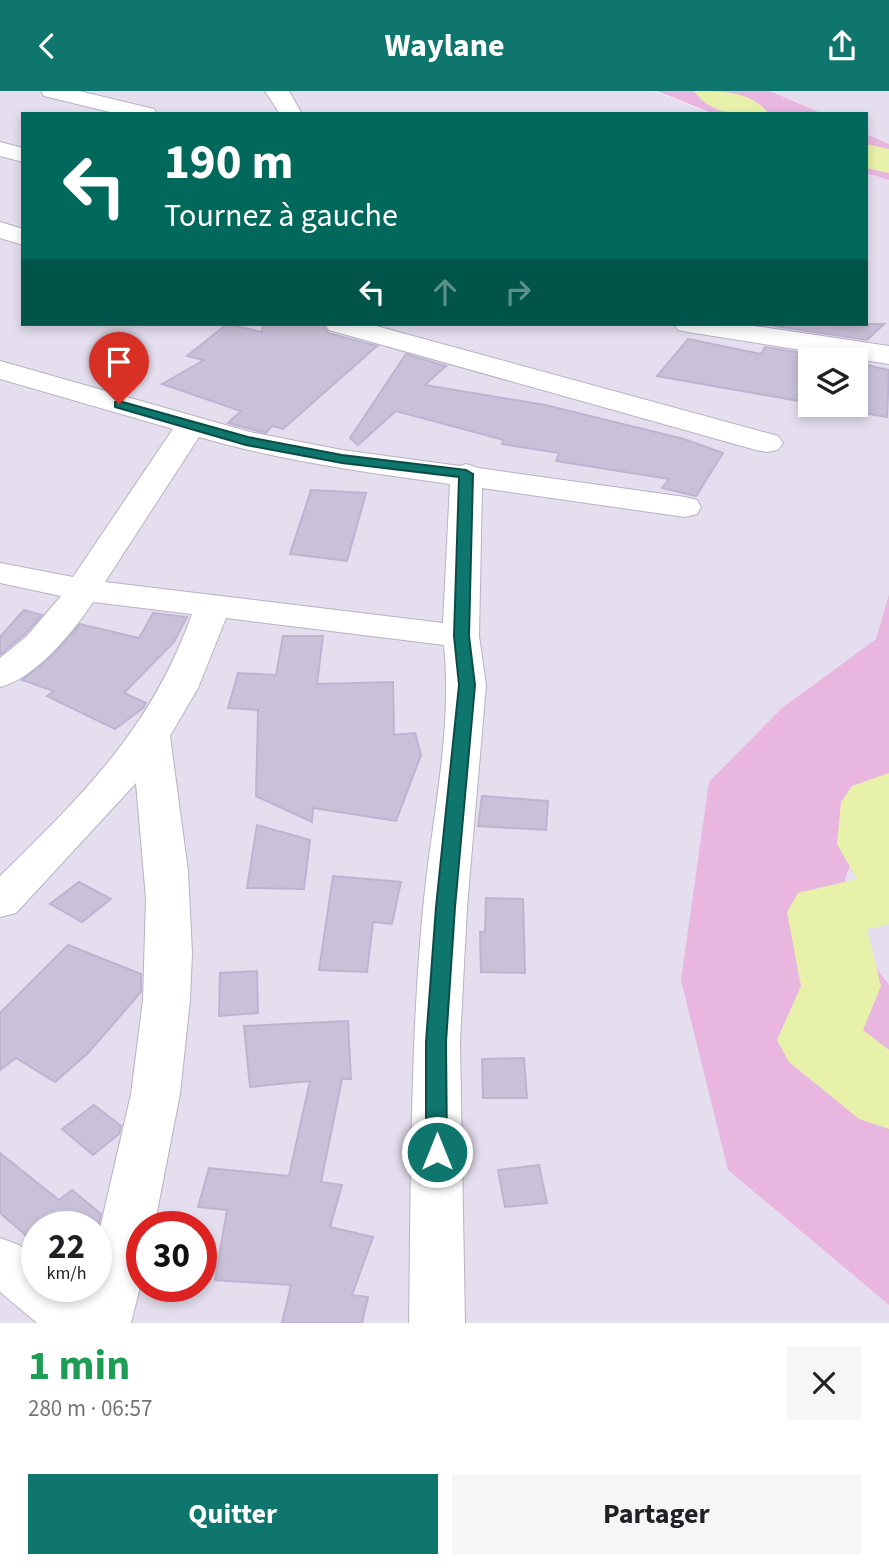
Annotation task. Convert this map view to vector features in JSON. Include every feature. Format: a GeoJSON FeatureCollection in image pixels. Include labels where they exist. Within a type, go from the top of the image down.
{"type":"FeatureCollection","features":[{"type":"Feature","properties":{"kind":"street"},"geometry":{"type":"LineString","coordinates":[[52,91],[138,112]]}},
{"type":"Feature","properties":{"kind":"street"},"geometry":{"type":"LineString","coordinates":[[276,91],[282,95],[290,112]]}},
{"type":"Feature","properties":{"kind":"street"},"geometry":{"type":"LineString","coordinates":[[0,149],[21,154]]}},
{"type":"Feature","properties":{"kind":"street"},"geometry":{"type":"LineString","coordinates":[[0,230],[21,236]]}},
{"type":"Feature","properties":{"kind":"street"},"geometry":{"type":"LineString","coordinates":[[346,326],[767,443]]}},
{"type":"Feature","properties":{"kind":"street"},"geometry":{"type":"LineString","coordinates":[[701,326],[889,355]]}},
{"type":"Feature","properties":{"kind":"street"},"geometry":{"type":"LineString","coordinates":[[0,370],[246,441],[342,459],[466,474],[685,507]]}},
{"type":"Feature","properties":{"kind":"street"},"geometry":{"type":"LineString","coordinates":[[0,676],[40,644],[83,590],[191,425]]}},
{"type":"Feature","properties":{"kind":"street"},"geometry":{"type":"LineString","coordinates":[[437,1323],[436,1042],[467,685],[461,636],[466,474]]}},
{"type":"Feature","properties":{"kind":"street"},"geometry":{"type":"LineString","coordinates":[[0,573],[83,590],[461,636]]}},
{"type":"Feature","properties":{"kind":"street"},"geometry":{"type":"LineString","coordinates":[[0,902],[118,776],[150,736],[200,646],[213,604]]}},
{"type":"Feature","properties":{"kind":"street"},"geometry":{"type":"LineString","coordinates":[[103,1323],[134,1206],[159,1076],[169,952],[163,844],[150,736]]}},
{"type":"Feature","properties":{"kind":"street"},"geometry":{"type":"LineString","coordinates":[[0,1261],[78,1323]]}},
{"type":"Feature","properties":{"kind":"shaded area"},"geometry":{"type":"Polygon","coordinates":[[[0,91],[654,91],[705,112],[21,112],[21,326],[868,326],[868,174],[889,180],[889,594],[876,639],[782,708],[728,1170],[889,1305],[889,1323],[0,1323],[0,91]]]}},
{"type":"Feature","properties":{"kind":"shaded area"},"geometry":{"type":"Polygon","coordinates":[[[657,91],[769,91],[819,112],[709,112],[657,91]]]}},
{"type":"Feature","properties":{"kind":"shaded area"},"geometry":{"type":"Polygon","coordinates":[[[769,91],[889,91],[889,144],[868,135],[868,112],[819,112],[769,91]]]}},
{"type":"Feature","properties":{"kind":"shaded area"},"geometry":{"type":"Polygon","coordinates":[[[868,135],[889,144],[889,180],[868,174],[868,135]]]}},
{"type":"Feature","properties":{"kind":"shaded area"},"geometry":{"type":"Polygon","coordinates":[[[889,594],[889,788],[863,832],[845,879],[862,949],[889,985],[889,1305],[728,1170],[681,980],[709,782],[782,708],[876,639],[889,594]]]}},
{"type":"Feature","properties":{"kind":"shaded area"},"geometry":{"type":"Polygon","coordinates":[[[889,788],[889,985],[862,949],[845,879],[863,832],[889,788]]]}},
{"type":"Feature","properties":{"kind":"building"},"geometry":{"type":"Polygon","coordinates":[[[884,324],[867,340],[774,326],[884,324]]]}},
{"type":"Feature","properties":{"kind":"building"},"geometry":{"type":"Polygon","coordinates":[[[224,326],[262,332],[263,326],[323,326],[328,333],[377,346],[283,429],[272,426],[266,433],[228,423],[241,411],[162,384],[204,360],[187,356],[224,326]]]}},
{"type":"Feature","properties":{"kind":"building"},"geometry":{"type":"Polygon","coordinates":[[[688,339],[761,354],[765,347],[798,352],[798,401],[657,376],[688,339]]]}},
{"type":"Feature","properties":{"kind":"building"},"geometry":{"type":"Polygon","coordinates":[[[406,354],[446,366],[425,385],[545,405],[684,439],[723,453],[696,496],[662,488],[669,479],[556,461],[559,453],[502,444],[504,440],[396,411],[358,445],[350,438],[406,354]]]}},
{"type":"Feature","properties":{"kind":"building"},"geometry":{"type":"Polygon","coordinates":[[[868,366],[889,370],[887,417],[868,414],[868,366]]]}},
{"type":"Feature","properties":{"kind":"building"},"geometry":{"type":"Polygon","coordinates":[[[311,490],[366,493],[347,561],[290,554],[311,490]]]}},
{"type":"Feature","properties":{"kind":"building"},"geometry":{"type":"Polygon","coordinates":[[[24,610],[42,615],[0,655],[0,637],[24,610]]]}},
{"type":"Feature","properties":{"kind":"building"},"geometry":{"type":"Polygon","coordinates":[[[153,613],[187,617],[174,642],[124,693],[146,703],[143,708],[115,729],[47,696],[54,691],[22,680],[54,654],[80,624],[139,638],[153,613]]]}},
{"type":"Feature","properties":{"kind":"building"},"geometry":{"type":"Polygon","coordinates":[[[283,636],[323,636],[317,684],[393,682],[394,735],[415,733],[421,755],[396,821],[313,808],[312,822],[256,796],[258,710],[228,708],[238,673],[276,675],[283,636]]]}},
{"type":"Feature","properties":{"kind":"building"},"geometry":{"type":"Polygon","coordinates":[[[482,796],[548,801],[546,830],[478,826],[482,796]]]}},
{"type":"Feature","properties":{"kind":"building"},"geometry":{"type":"Polygon","coordinates":[[[257,825],[310,840],[304,889],[247,888],[257,825]]]}},
{"type":"Feature","properties":{"kind":"building"},"geometry":{"type":"Polygon","coordinates":[[[333,876],[401,882],[392,924],[373,922],[367,972],[319,970],[333,876]]]}},
{"type":"Feature","properties":{"kind":"building"},"geometry":{"type":"Polygon","coordinates":[[[79,882],[111,899],[82,922],[50,904],[79,882]]]}},
{"type":"Feature","properties":{"kind":"building"},"geometry":{"type":"Polygon","coordinates":[[[486,898],[523,899],[525,973],[481,972],[480,932],[485,932],[486,898]]]}},
{"type":"Feature","properties":{"kind":"building"},"geometry":{"type":"Polygon","coordinates":[[[68,945],[141,974],[141,992],[88,1053],[55,1082],[16,1058],[0,1070],[0,1013],[68,945]]]}},
{"type":"Feature","properties":{"kind":"building"},"geometry":{"type":"Polygon","coordinates":[[[257,971],[258,1013],[219,1016],[220,973],[257,971]]]}},
{"type":"Feature","properties":{"kind":"building"},"geometry":{"type":"Polygon","coordinates":[[[348,1021],[351,1079],[342,1079],[321,1182],[342,1185],[330,1227],[373,1237],[352,1295],[368,1297],[362,1323],[282,1323],[291,1285],[217,1280],[227,1210],[198,1207],[209,1168],[289,1176],[310,1081],[250,1087],[244,1026],[348,1021]]]}},
{"type":"Feature","properties":{"kind":"building"},"geometry":{"type":"Polygon","coordinates":[[[524,1058],[527,1098],[483,1098],[482,1059],[524,1058]]]}},
{"type":"Feature","properties":{"kind":"building"},"geometry":{"type":"Polygon","coordinates":[[[94,1105],[121,1126],[119,1134],[93,1155],[62,1129],[94,1105]]]}},
{"type":"Feature","properties":{"kind":"building"},"geometry":{"type":"Polygon","coordinates":[[[0,1153],[59,1200],[72,1190],[97,1211],[21,1211],[21,1231],[0,1213],[0,1153]]]}},
{"type":"Feature","properties":{"kind":"building"},"geometry":{"type":"Polygon","coordinates":[[[539,1165],[547,1203],[505,1207],[498,1170],[539,1165]]]}},
{"type":"Feature","properties":{"kind":"waterway"},"geometry":{"type":"LineString","coordinates":[[713,91],[747,112]]}},
{"type":"Feature","properties":{"kind":"waterway"},"geometry":{"type":"LineString","coordinates":[[868,156],[889,161]]}},
{"type":"Feature","properties":{"kind":"waterway"},"geometry":{"type":"LineString","coordinates":[[889,796],[877,802],[874,844],[889,870]]}},
{"type":"Feature","properties":{"kind":"waterway"},"geometry":{"type":"LineString","coordinates":[[889,898],[825,912],[841,986],[818,1040],[889,1096]]}},
{"type":"Feature","properties":{"kind":"route"},"geometry":{"type":"LineString","coordinates":[[119,404],[246,441],[342,459],[466,474],[461,636],[467,685],[436,1042],[437,1152]]}}]}
